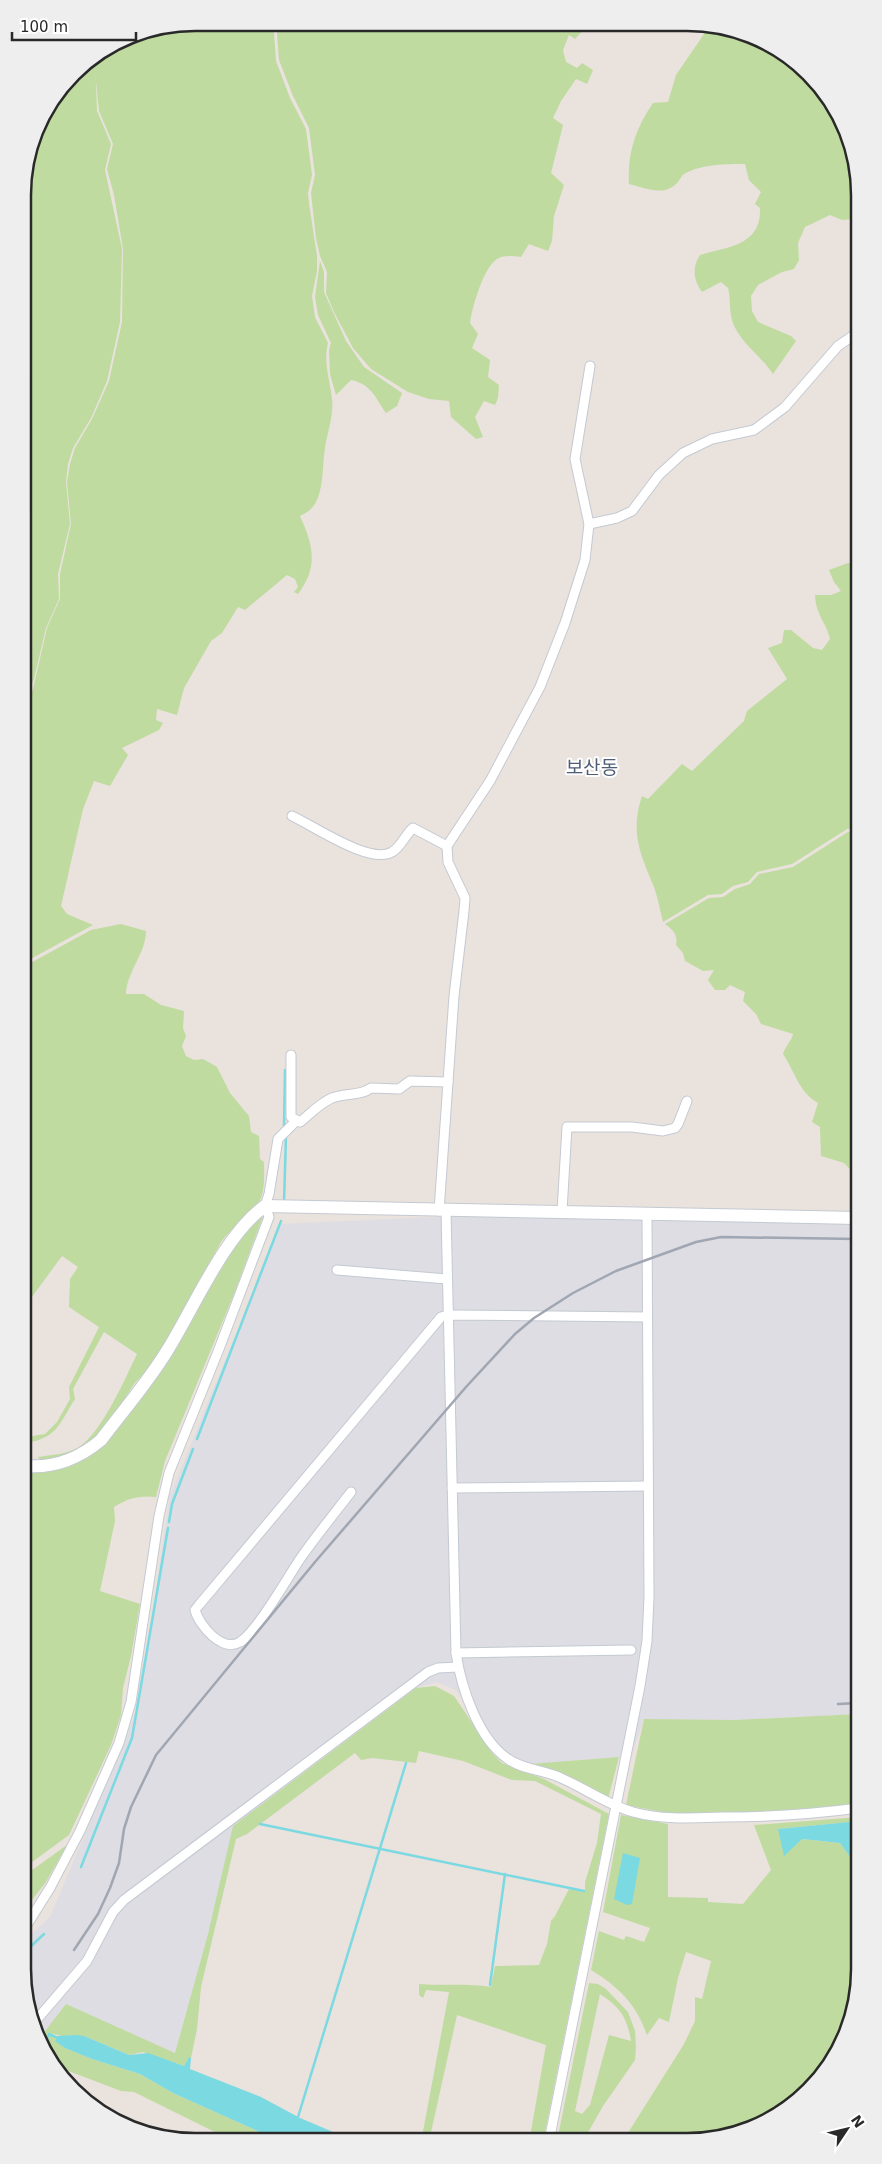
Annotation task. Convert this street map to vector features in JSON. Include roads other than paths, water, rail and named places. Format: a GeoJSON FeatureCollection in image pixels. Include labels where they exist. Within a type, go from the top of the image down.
{"type":"FeatureCollection","features":[{"type":"Feature","properties":{"kind":"street"},"geometry":{"type":"LineString","coordinates":[[589,524],[617,518],[632,511],[659,475],[683,453],[712,439],[754,430],[785,407],[838,346],[851,338]]}},
{"type":"Feature","properties":{"kind":"street"},"geometry":{"type":"LineString","coordinates":[[590,366],[580,418],[575,459],[589,524],[585,560],[565,622],[540,687],[490,781],[447,846],[448,862],[464,898],[461,946],[454,996],[442,1211],[447,1279],[456,1653],[458,1667],[476,1717],[498,1751],[514,1762],[562,1778],[615,1806],[655,1816],[682,1818],[808,1815],[850,1809]]}},
{"type":"Feature","properties":{"kind":"street"},"geometry":{"type":"LineString","coordinates":[[292,816],[353,847],[374,855],[383,856],[396,850],[412,828],[447,846]]}},
{"type":"Feature","properties":{"kind":"street"},"geometry":{"type":"LineString","coordinates":[[291,1055],[291,1117],[300,1122],[320,1105],[332,1098],[367,1091],[371,1088],[399,1089],[410,1081],[448,1082]]}},
{"type":"Feature","properties":{"kind":"street"},"geometry":{"type":"LineString","coordinates":[[562,1211],[567,1128],[632,1127],[657,1131],[674,1128],[678,1124],[687,1101]]}},
{"type":"Feature","properties":{"kind":"street"},"geometry":{"type":"LineString","coordinates":[[31,1918],[50,1888],[80,1831],[119,1743],[131,1702],[165,1487],[177,1451],[219,1350],[269,1217],[265,1206],[269,1194],[278,1140],[296,1121]]}},
{"type":"Feature","properties":{"kind":"street"},"geometry":{"type":"LineString","coordinates":[[31,1466],[53,1465],[68,1460],[92,1448],[101,1440],[166,1353],[235,1235],[256,1212],[265,1206],[850,1218]]}},
{"type":"Feature","properties":{"kind":"street"},"geometry":{"type":"LineString","coordinates":[[551,2133],[640,1686],[647,1641],[647,1214]]}},
{"type":"Feature","properties":{"kind":"street"},"geometry":{"type":"LineString","coordinates":[[337,1270],[447,1279]]}},
{"type":"Feature","properties":{"kind":"street"},"geometry":{"type":"LineString","coordinates":[[351,1492],[301,1558],[258,1622],[241,1642],[229,1644],[221,1641],[204,1627],[197,1616],[196,1610],[199,1605],[441,1317],[448,1314],[647,1317]]}},
{"type":"Feature","properties":{"kind":"street"},"geometry":{"type":"LineString","coordinates":[[452,1488],[648,1486]]}},
{"type":"Feature","properties":{"kind":"street"},"geometry":{"type":"LineString","coordinates":[[456,1653],[632,1650]]}},
{"type":"Feature","properties":{"kind":"street"},"geometry":{"type":"LineString","coordinates":[[39,2017],[88,1961],[113,1912],[124,1900],[419,1678],[438,1668],[458,1667]]}},
{"type":"Feature","properties":{"kind":"water"},"geometry":{"type":"Polygon","coordinates":[[[850,1822],[850,1857],[840,1843],[802,1839],[784,1856],[778,1829],[850,1822]]]}},
{"type":"Feature","properties":{"kind":"water"},"geometry":{"type":"Polygon","coordinates":[[[623,1853],[640,1858],[632,1904],[627,1905],[614,1899],[623,1853]]]}},
{"type":"Feature","properties":{"kind":"water"},"geometry":{"type":"Polygon","coordinates":[[[57,2036],[84,2036],[129,2055],[148,2053],[184,2066],[189,2057],[191,2058],[190,2069],[261,2097],[300,2118],[336,2133],[262,2133],[173,2093],[140,2074],[92,2059],[65,2048],[55,2041],[57,2036]]]}},
{"type":"Feature","properties":{"kind":"waterway"},"geometry":{"type":"LineString","coordinates":[[284,1128],[285,1070]]}},
{"type":"Feature","properties":{"kind":"waterway"},"geometry":{"type":"LineString","coordinates":[[284,1202],[286,1136]]}},
{"type":"Feature","properties":{"kind":"waterway"},"geometry":{"type":"LineString","coordinates":[[197,1439],[281,1221]]}},
{"type":"Feature","properties":{"kind":"waterway"},"geometry":{"type":"LineString","coordinates":[[169,1522],[172,1504],[193,1449]]}},
{"type":"Feature","properties":{"kind":"waterway"},"geometry":{"type":"LineString","coordinates":[[81,1867],[132,1738],[168,1528]]}},
{"type":"Feature","properties":{"kind":"waterway"},"geometry":{"type":"LineString","coordinates":[[298,2117],[406,1763]]}},
{"type":"Feature","properties":{"kind":"waterway"},"geometry":{"type":"LineString","coordinates":[[260,1824],[584,1891]]}},
{"type":"Feature","properties":{"kind":"waterway"},"geometry":{"type":"LineString","coordinates":[[490,1985],[505,1874]]}},
{"type":"Feature","properties":{"kind":"waterway"},"geometry":{"type":"LineString","coordinates":[[31,1946],[44,1934]]}},
{"type":"Feature","properties":{"kind":"waterway"},"geometry":{"type":"LineString","coordinates":[[47,2038],[49,2034],[58,2038]]}},
{"type":"Feature","properties":{"kind":"railway"},"geometry":{"type":"LineString","coordinates":[[74,1950],[98,1914],[110,1888],[119,1863],[124,1829],[131,1807],[156,1755],[315,1562],[466,1387],[515,1334],[534,1318],[573,1293],[616,1271],[696,1242],[721,1237],[850,1239]]}},
{"type":"Feature","properties":{"kind":"railway"},"geometry":{"type":"LineString","coordinates":[[838,1704],[850,1703]]}},
{"type":"Feature","properties":{"kind":"district","name":"보산동"},"geometry":{"type":"Point","coordinates":[592,767]}}]}
